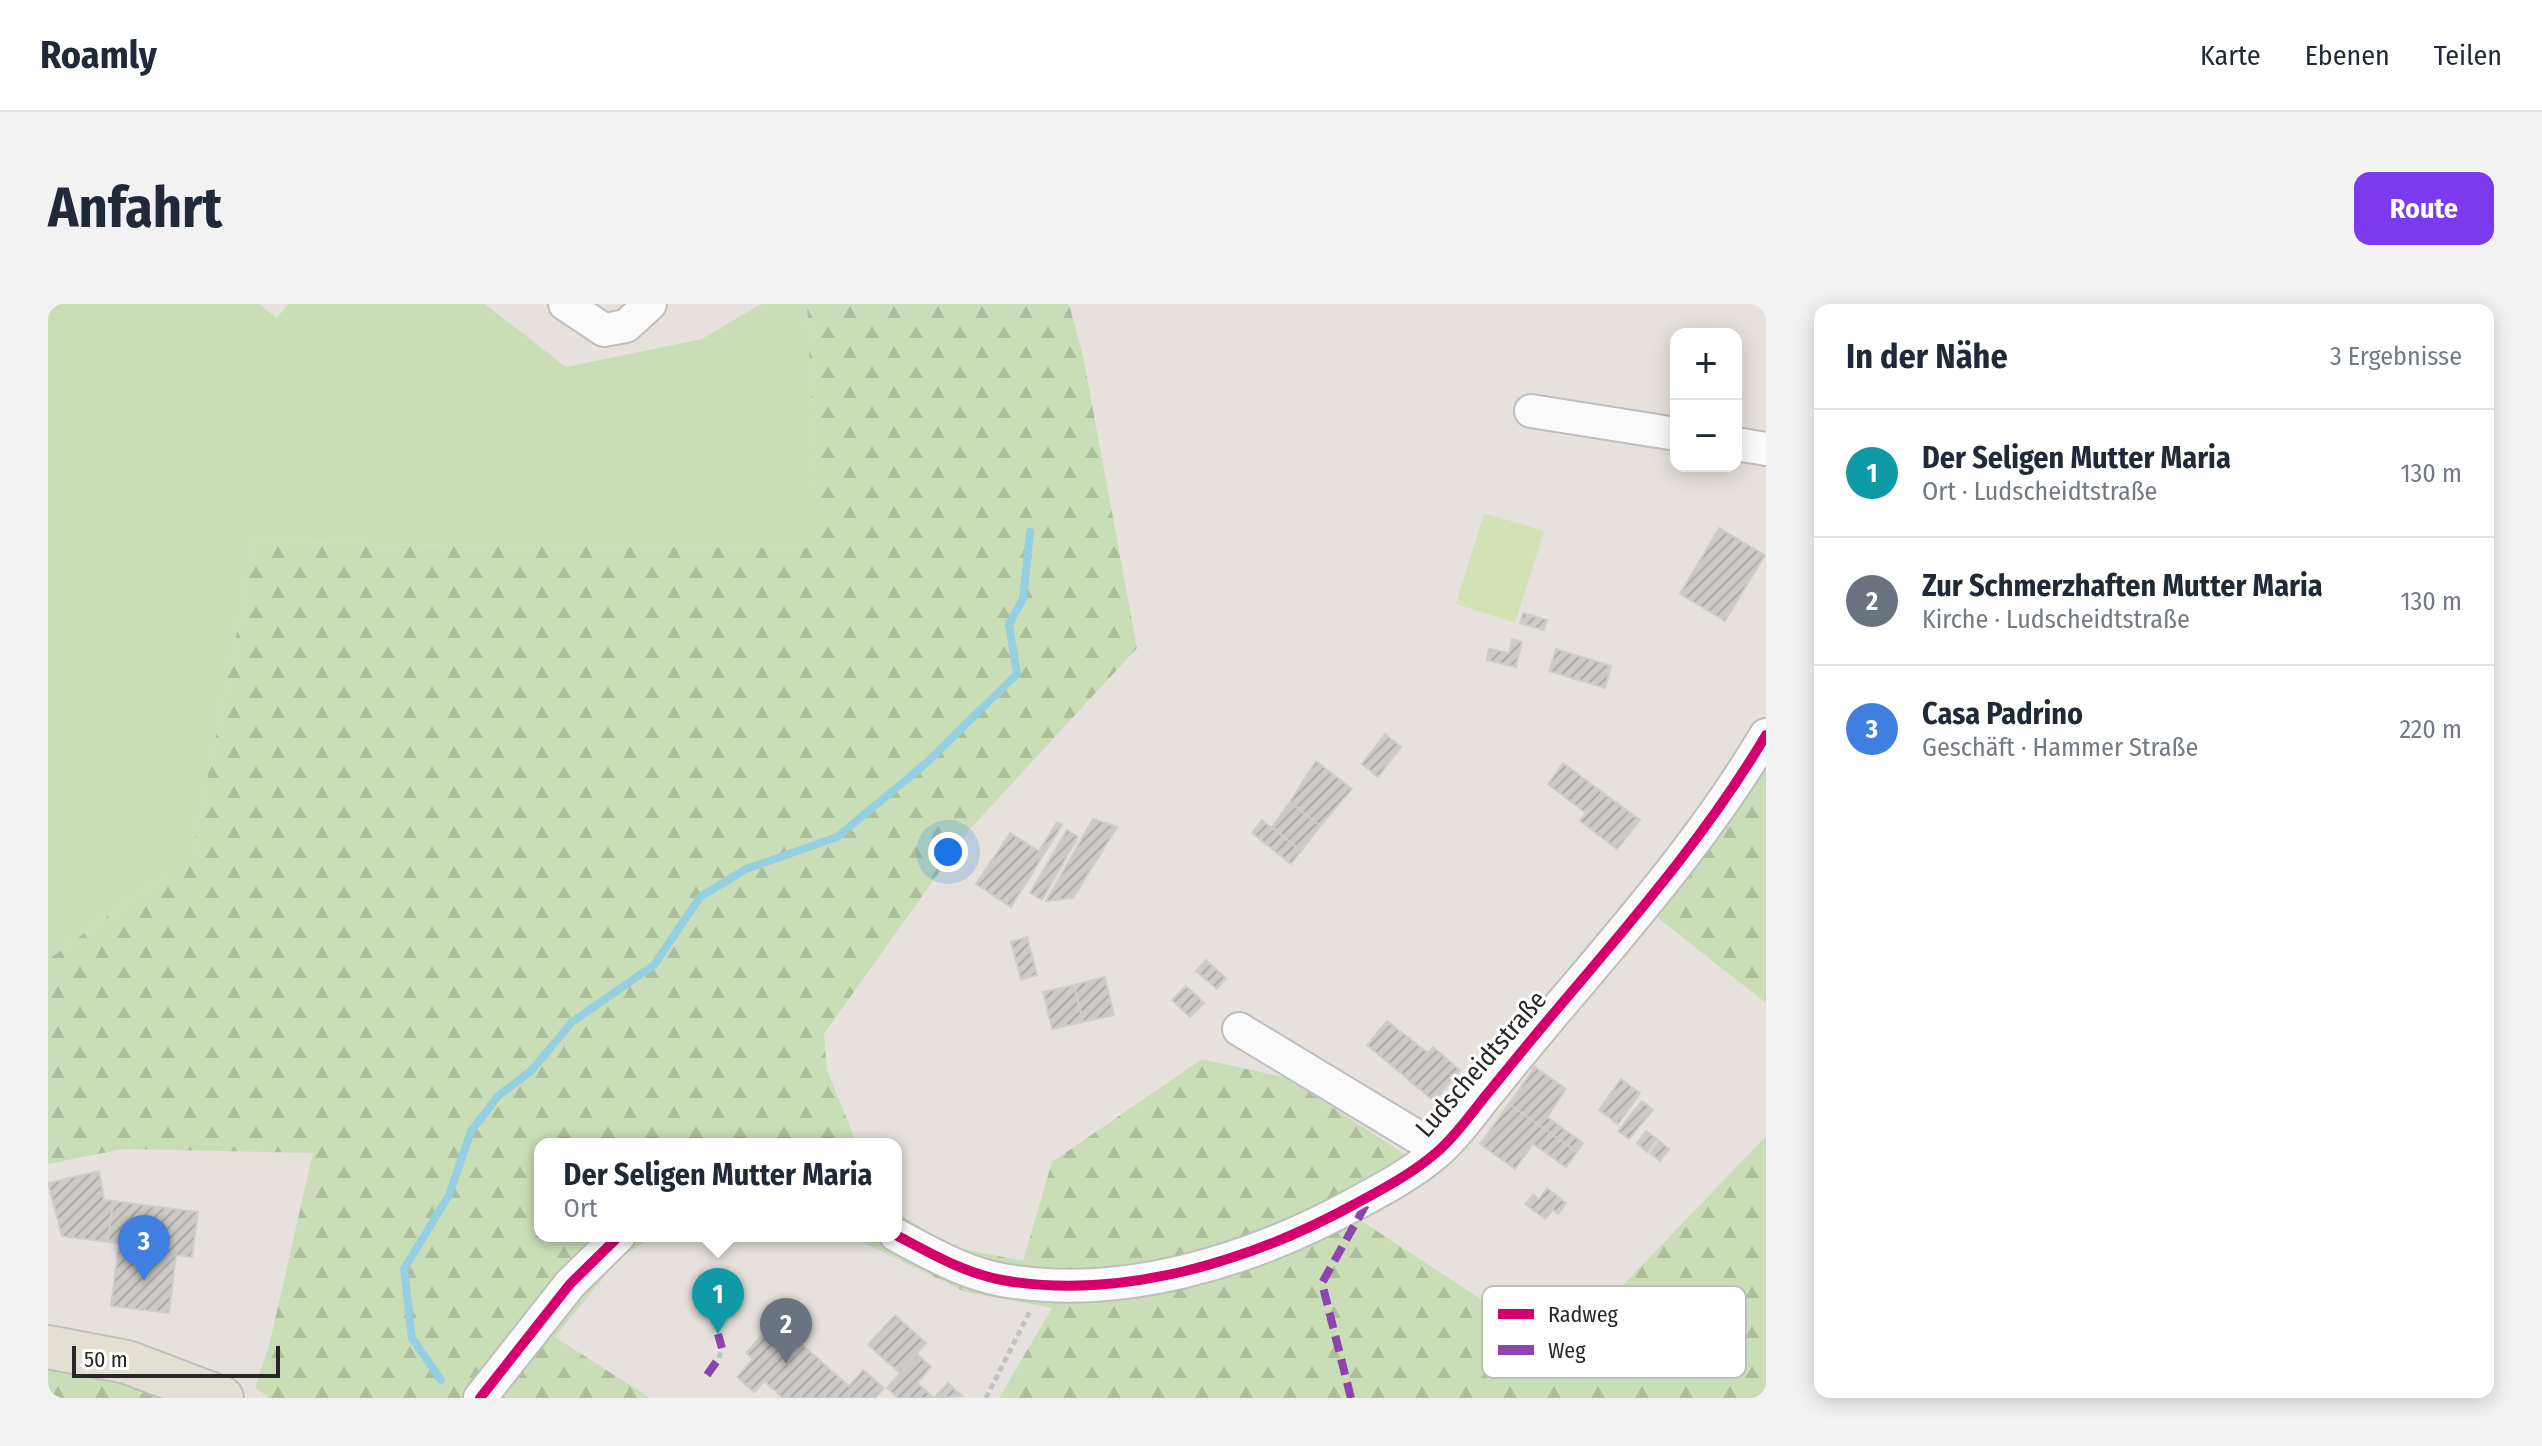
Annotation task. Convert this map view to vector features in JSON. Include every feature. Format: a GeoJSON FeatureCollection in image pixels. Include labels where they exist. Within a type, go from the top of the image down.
{"type":"FeatureCollection","features":[{"type":"Feature","properties":{"kind":"main road"},"geometry":{"type":"LineString","coordinates":[[48,1347],[127,1362],[222,1398]]}},
{"type":"Feature","properties":{"kind":"street"},"geometry":{"type":"LineString","coordinates":[[565,304],[604,330],[626,326],[650,304]]}},
{"type":"Feature","properties":{"kind":"street"},"geometry":{"type":"LineString","coordinates":[[1531,411],[1670,433]]}},
{"type":"Feature","properties":{"kind":"street"},"geometry":{"type":"LineString","coordinates":[[1742,445],[1766,449]]}},
{"type":"Feature","properties":{"kind":"street","name":"Ludscheidtstraße"},"geometry":{"type":"LineString","coordinates":[[902,1238],[952,1264],[999,1279],[1042,1285],[1089,1284],[1194,1271],[1310,1229],[1421,1165],[1439,1150],[1630,923],[1736,785],[1766,735]]}},
{"type":"Feature","properties":{"kind":"street"},"geometry":{"type":"LineString","coordinates":[[1239,1029],[1439,1150]]}},
{"type":"Feature","properties":{"kind":"street"},"geometry":{"type":"LineString","coordinates":[[480,1398],[570,1284],[613,1242]]}},
{"type":"Feature","properties":{"kind":"path"},"geometry":{"type":"LineString","coordinates":[[986,1398],[1024,1324]]}},
{"type":"Feature","properties":{"kind":"path"},"geometry":{"type":"LineString","coordinates":[[719,1358],[722,1348]]}},
{"type":"Feature","properties":{"kind":"green space"},"geometry":{"type":"Polygon","coordinates":[[[48,304],[259,304],[277,318],[288,304],[485,304],[566,367],[702,339],[761,304],[807,304],[819,548],[255,543],[192,855],[48,960],[48,304]]]}},
{"type":"Feature","properties":{"kind":"green space"},"geometry":{"type":"Polygon","coordinates":[[[807,304],[1069,304],[1083,356],[1137,648],[969,830],[824,1034],[827,1070],[855,1138],[534,1138],[534,1242],[644,1242],[618,1260],[555,1337],[650,1398],[269,1398],[255,1387],[269,1346],[313,1153],[124,1149],[48,1164],[48,960],[192,854],[255,543],[818,548],[807,304]]]}},
{"type":"Feature","properties":{"kind":"green space"},"geometry":{"type":"Polygon","coordinates":[[[1484,513],[1544,531],[1515,623],[1456,604],[1484,513]]]}},
{"type":"Feature","properties":{"kind":"green space"},"geometry":{"type":"Polygon","coordinates":[[[1766,758],[1766,1003],[1653,914],[1766,758]]]}},
{"type":"Feature","properties":{"kind":"green space"},"geometry":{"type":"Polygon","coordinates":[[[1202,1059],[1287,1078],[1406,1155],[1334,1203],[1482,1300],[1482,1378],[1746,1378],[1746,1286],[1622,1286],[1766,1136],[1766,1398],[999,1398],[1052,1308],[965,1292],[862,1242],[902,1242],[902,1216],[953,1247],[1023,1261],[1052,1162],[1202,1059]]]}},
{"type":"Feature","properties":{"kind":"green space"},"geometry":{"type":"Polygon","coordinates":[[[48,1370],[98,1373],[173,1398],[48,1398],[48,1370]]]}},
{"type":"Feature","properties":{"kind":"building"},"geometry":{"type":"Polygon","coordinates":[[[1719,528],[1765,555],[1725,621],[1680,594],[1719,528]]]}},
{"type":"Feature","properties":{"kind":"building"},"geometry":{"type":"Polygon","coordinates":[[[1523,613],[1547,620],[1544,630],[1520,623],[1523,613]]]}},
{"type":"Feature","properties":{"kind":"building"},"geometry":{"type":"Polygon","coordinates":[[[1512,639],[1522,642],[1516,667],[1487,660],[1489,649],[1509,653],[1512,639]]]}},
{"type":"Feature","properties":{"kind":"building"},"geometry":{"type":"Polygon","coordinates":[[[1556,649],[1611,666],[1605,688],[1549,671],[1556,649]]]}},
{"type":"Feature","properties":{"kind":"building"},"geometry":{"type":"Polygon","coordinates":[[[1385,734],[1401,747],[1378,777],[1362,764],[1385,734]]]}},
{"type":"Feature","properties":{"kind":"building"},"geometry":{"type":"Polygon","coordinates":[[[1316,761],[1352,789],[1320,826],[1290,802],[1316,761]]]}},
{"type":"Feature","properties":{"kind":"building"},"geometry":{"type":"Polygon","coordinates":[[[1563,763],[1602,792],[1586,813],[1548,784],[1563,763]]]}},
{"type":"Feature","properties":{"kind":"building"},"geometry":{"type":"Polygon","coordinates":[[[1602,792],[1640,820],[1617,849],[1580,821],[1602,792]]]}},
{"type":"Feature","properties":{"kind":"building"},"geometry":{"type":"Polygon","coordinates":[[[1290,802],[1320,826],[1301,851],[1272,827],[1290,802]]]}},
{"type":"Feature","properties":{"kind":"building"},"geometry":{"type":"Polygon","coordinates":[[[1093,819],[1117,827],[1073,898],[1046,901],[1093,819]]]}},
{"type":"Feature","properties":{"kind":"building"},"geometry":{"type":"Polygon","coordinates":[[[1262,820],[1301,851],[1291,864],[1252,833],[1262,820]]]}},
{"type":"Feature","properties":{"kind":"building"},"geometry":{"type":"Polygon","coordinates":[[[1057,822],[1062,825],[1011,907],[976,884],[1010,833],[1039,851],[1057,822]]]}},
{"type":"Feature","properties":{"kind":"building"},"geometry":{"type":"Polygon","coordinates":[[[1067,830],[1078,837],[1042,900],[1030,893],[1067,830]]]}},
{"type":"Feature","properties":{"kind":"building"},"geometry":{"type":"Polygon","coordinates":[[[1027,937],[1037,975],[1021,980],[1011,942],[1027,937]]]}},
{"type":"Feature","properties":{"kind":"building"},"geometry":{"type":"Polygon","coordinates":[[[1206,960],[1226,978],[1217,989],[1196,971],[1206,960]]]}},
{"type":"Feature","properties":{"kind":"building"},"geometry":{"type":"Polygon","coordinates":[[[1105,977],[1114,1015],[1083,1022],[1074,985],[1105,977]]]}},
{"type":"Feature","properties":{"kind":"building"},"geometry":{"type":"Polygon","coordinates":[[[1074,985],[1083,1022],[1052,1029],[1043,992],[1074,985]]]}},
{"type":"Feature","properties":{"kind":"building"},"geometry":{"type":"Polygon","coordinates":[[[1186,986],[1204,1003],[1190,1017],[1172,1000],[1186,986]]]}},
{"type":"Feature","properties":{"kind":"building"},"geometry":{"type":"Polygon","coordinates":[[[1387,1021],[1428,1053],[1407,1078],[1367,1045],[1387,1021]]]}},
{"type":"Feature","properties":{"kind":"building"},"geometry":{"type":"Polygon","coordinates":[[[1433,1047],[1460,1070],[1434,1101],[1407,1079],[1433,1047]]]}},
{"type":"Feature","properties":{"kind":"building"},"geometry":{"type":"Polygon","coordinates":[[[1535,1067],[1566,1089],[1547,1117],[1583,1143],[1577,1152],[1509,1104],[1535,1067]]]}},
{"type":"Feature","properties":{"kind":"building"},"geometry":{"type":"Polygon","coordinates":[[[1621,1079],[1640,1093],[1618,1124],[1599,1110],[1621,1079]]]}},
{"type":"Feature","properties":{"kind":"building"},"geometry":{"type":"Polygon","coordinates":[[[1642,1101],[1653,1110],[1629,1139],[1618,1131],[1642,1101]]]}},
{"type":"Feature","properties":{"kind":"building"},"geometry":{"type":"Polygon","coordinates":[[[1509,1104],[1577,1152],[1566,1167],[1533,1144],[1515,1169],[1480,1144],[1509,1104]]]}},
{"type":"Feature","properties":{"kind":"building"},"geometry":{"type":"Polygon","coordinates":[[[1646,1131],[1657,1139],[1647,1152],[1637,1143],[1646,1131]]]}},
{"type":"Feature","properties":{"kind":"building"},"geometry":{"type":"Polygon","coordinates":[[[1659,1141],[1669,1149],[1660,1161],[1650,1153],[1659,1141]]]}},
{"type":"Feature","properties":{"kind":"building"},"geometry":{"type":"Polygon","coordinates":[[[99,1171],[104,1200],[113,1201],[108,1242],[62,1236],[48,1183],[99,1171]]]}},
{"type":"Feature","properties":{"kind":"building"},"geometry":{"type":"Polygon","coordinates":[[[1547,1188],[1566,1203],[1558,1214],[1553,1210],[1545,1219],[1525,1204],[1533,1195],[1539,1199],[1547,1188]]]}},
{"type":"Feature","properties":{"kind":"building"},"geometry":{"type":"Polygon","coordinates":[[[113,1201],[198,1212],[192,1257],[176,1255],[169,1313],[111,1306],[119,1243],[108,1242],[113,1201]]]}},
{"type":"Feature","properties":{"kind":"building"},"geometry":{"type":"Polygon","coordinates":[[[895,1315],[926,1343],[900,1373],[868,1345],[895,1315]]]}},
{"type":"Feature","properties":{"kind":"building"},"geometry":{"type":"Polygon","coordinates":[[[769,1327],[794,1348],[799,1342],[849,1386],[863,1370],[884,1388],[875,1398],[783,1398],[764,1381],[754,1392],[737,1377],[753,1359],[746,1353],[769,1327]]]}},
{"type":"Feature","properties":{"kind":"building"},"geometry":{"type":"Polygon","coordinates":[[[917,1354],[931,1367],[917,1383],[934,1398],[898,1398],[887,1388],[917,1354]]]}},
{"type":"Feature","properties":{"kind":"building"},"geometry":{"type":"Polygon","coordinates":[[[948,1383],[962,1396],[934,1398],[948,1383]]]}},
{"type":"Feature","properties":{"kind":"waterway"},"geometry":{"type":"LineString","coordinates":[[441,1380],[412,1338],[404,1269],[449,1195],[471,1131],[498,1096],[532,1070],[572,1022],[654,965],[700,897],[746,869],[837,837],[924,765],[1017,674],[1009,624],[1023,599],[1030,532]]}},
{"type":"Feature","properties":{"kind":"marked path"},"geometry":{"type":"LineString","coordinates":[[1351,1398],[1322,1283],[1369,1199]]}},
{"type":"Feature","properties":{"kind":"marked path"},"geometry":{"type":"LineString","coordinates":[[718,1334],[722,1348]]}},
{"type":"Feature","properties":{"kind":"marked path"},"geometry":{"type":"LineString","coordinates":[[707,1375],[719,1358]]}},
{"type":"Feature","properties":{"kind":"cycle path"},"geometry":{"type":"LineString","coordinates":[[902,1238],[974,1273],[1002,1280],[1047,1285],[1093,1285],[1139,1280],[1229,1259],[1273,1243],[1408,1174],[1428,1160],[1459,1129],[1679,862],[1766,735]]}},
{"type":"Feature","properties":{"kind":"cycle path"},"geometry":{"type":"LineString","coordinates":[[480,1398],[570,1284],[613,1242]]}},
{"type":"Feature","properties":{"kind":"place","name":"Casa Padrino"},"geometry":{"type":"Point","coordinates":[144,1281]}},
{"type":"Feature","properties":{"kind":"place","name":"Der Seligen Mutter Maria"},"geometry":{"type":"Point","coordinates":[718,1334]}},
{"type":"Feature","properties":{"kind":"place","name":"Zur Schmerzhaften Mutter Maria"},"geometry":{"type":"Point","coordinates":[786,1364]}}]}
